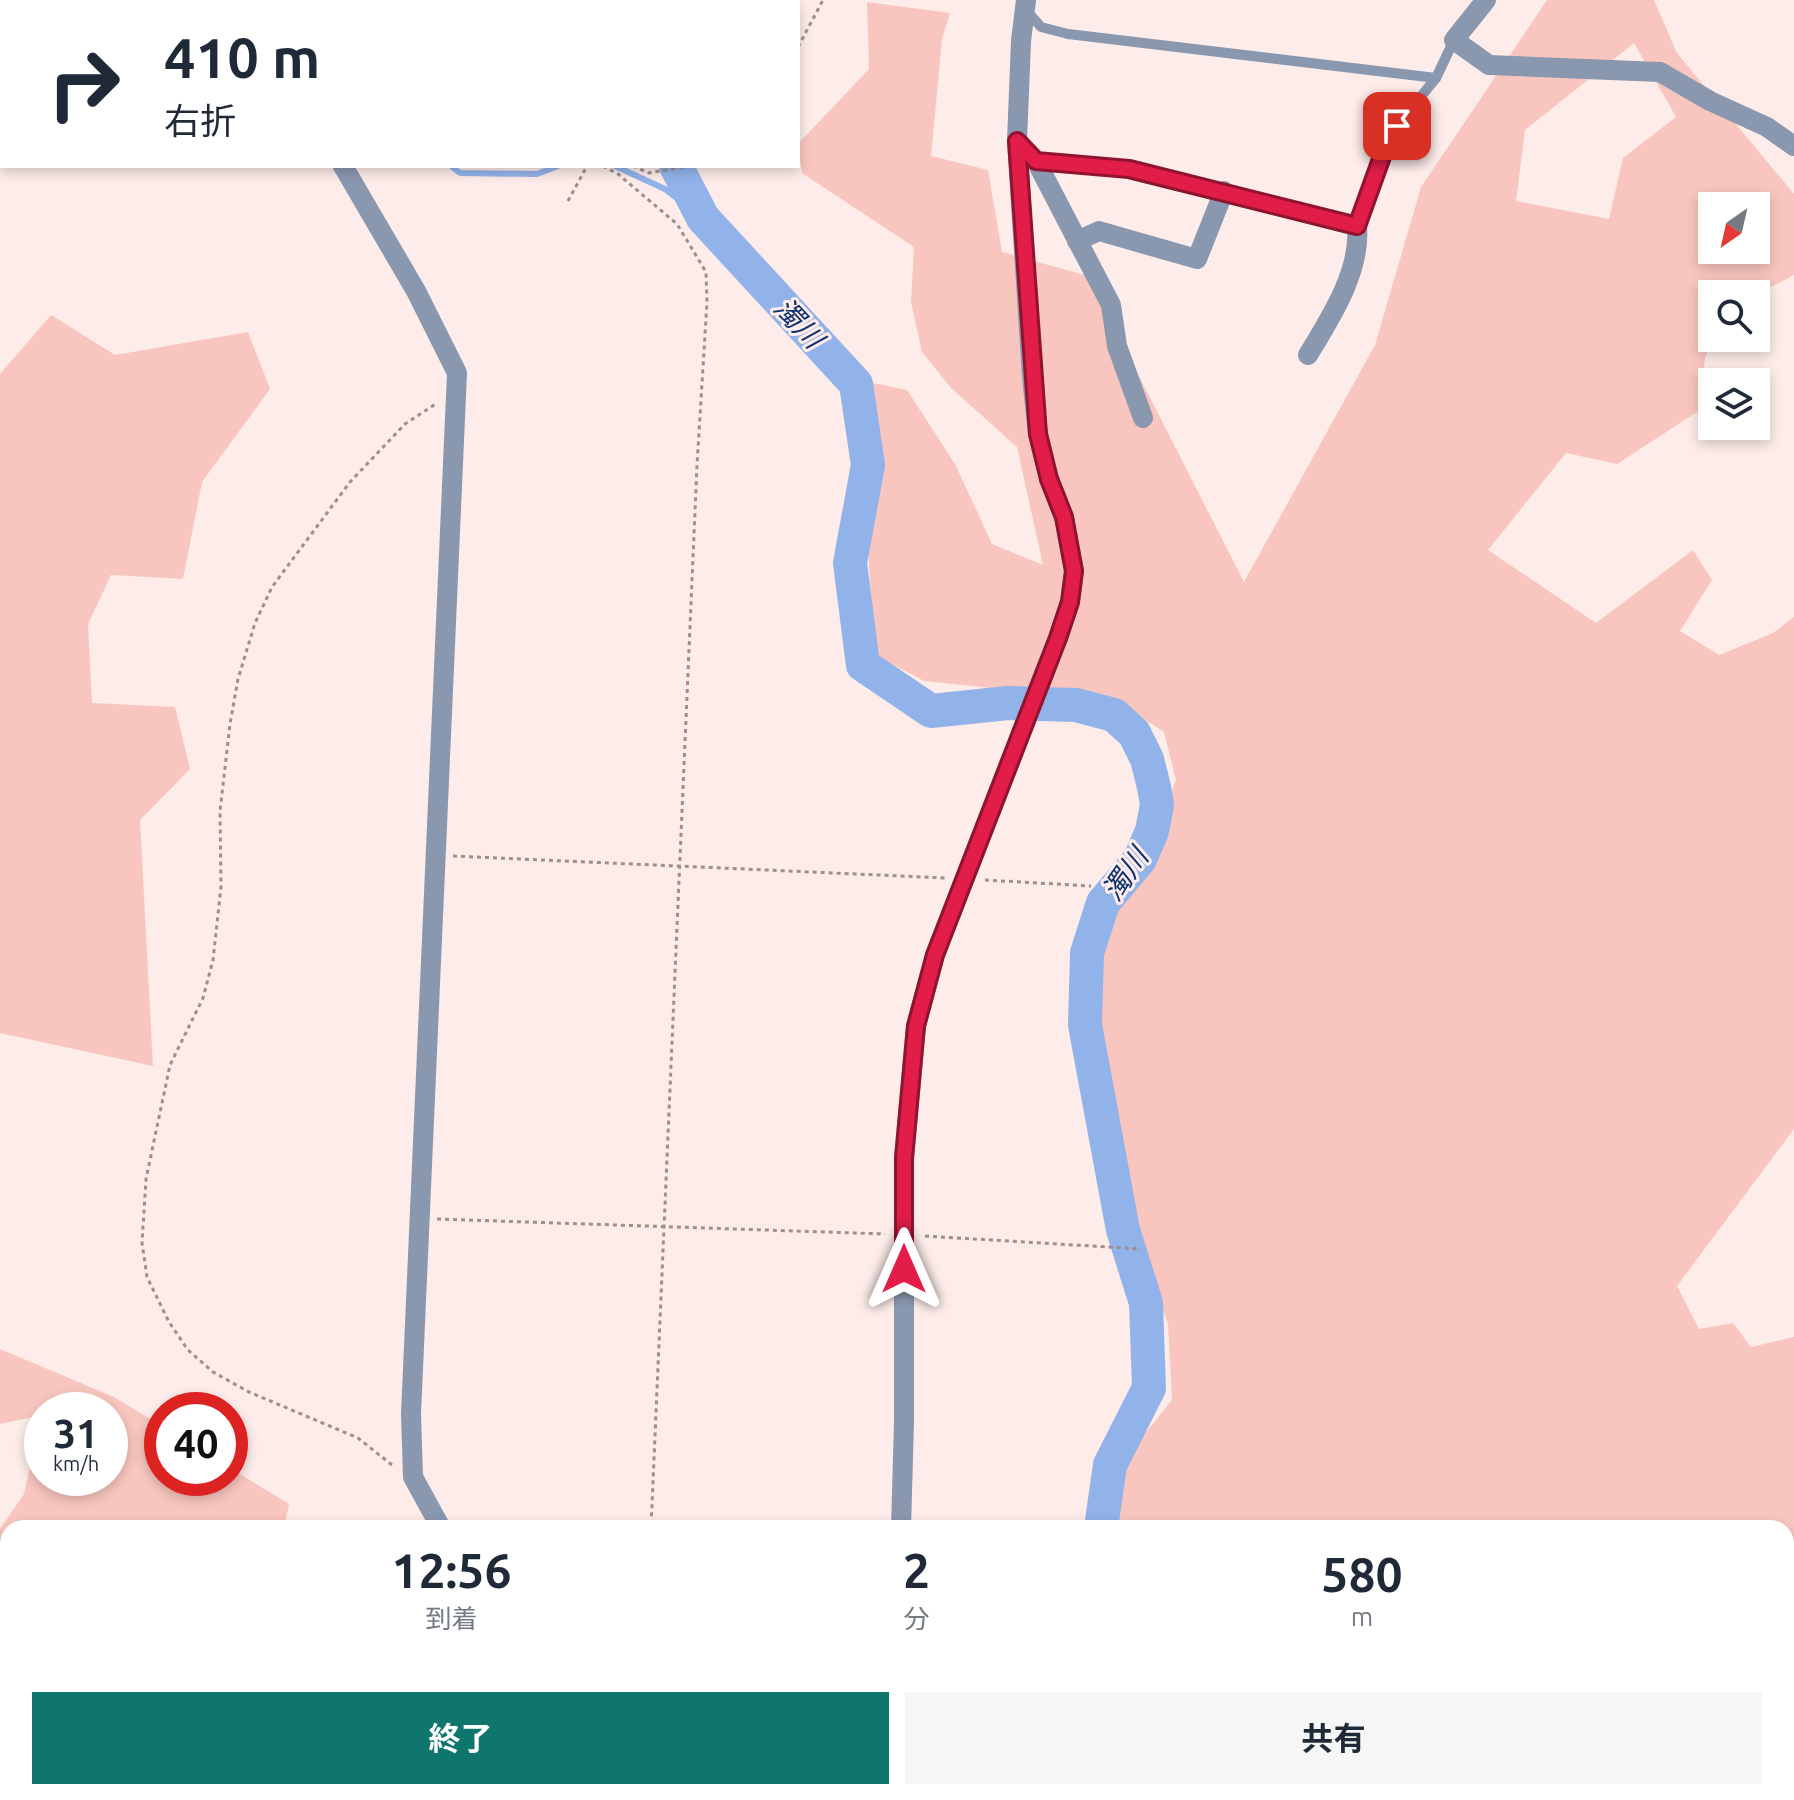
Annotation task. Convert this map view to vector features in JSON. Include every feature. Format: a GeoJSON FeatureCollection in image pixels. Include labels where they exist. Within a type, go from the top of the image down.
{"type":"FeatureCollection","features":[{"type":"Feature","properties":{"kind":"street"},"geometry":{"type":"LineString","coordinates":[[1486,0],[1454,40],[1489,65],[1660,72],[1710,101],[1767,127],[1794,146]]}},
{"type":"Feature","properties":{"kind":"street"},"geometry":{"type":"LineString","coordinates":[[901,1520],[904,1158],[916,1026],[935,955],[1058,638],[1070,602],[1074,571],[1068,530],[1049,479],[1038,434],[1017,141],[1025,4]]}},
{"type":"Feature","properties":{"kind":"street"},"geometry":{"type":"LineString","coordinates":[[1017,141],[1036,161],[1111,305],[1117,346],[1143,418]]}},
{"type":"Feature","properties":{"kind":"street"},"geometry":{"type":"LineString","coordinates":[[344,168],[416,291],[457,373],[411,1414],[413,1477],[437,1520]]}},
{"type":"Feature","properties":{"kind":"street"},"geometry":{"type":"LineString","coordinates":[[1129,169],[1357,226],[1359,247],[1334,311],[1308,355]]}},
{"type":"Feature","properties":{"kind":"street"},"geometry":{"type":"LineString","coordinates":[[1077,241],[1099,231],[1197,259],[1224,191]]}},
{"type":"Feature","properties":{"kind":"lane"},"geometry":{"type":"LineString","coordinates":[[1025,4],[1041,27],[1068,34],[1436,78]]}},
{"type":"Feature","properties":{"kind":"lane"},"geometry":{"type":"LineString","coordinates":[[1357,226],[1384,151],[1397,126],[1436,78],[1454,40]]}},
{"type":"Feature","properties":{"kind":"lane"},"geometry":{"type":"LineString","coordinates":[[1036,161],[1129,169]]}},
{"type":"Feature","properties":{"kind":"path"},"geometry":{"type":"LineString","coordinates":[[800,43],[823,0]]}},
{"type":"Feature","properties":{"kind":"path"},"geometry":{"type":"LineString","coordinates":[[568,201],[586,168]]}},
{"type":"Feature","properties":{"kind":"path"},"geometry":{"type":"LineString","coordinates":[[607,168],[677,224],[706,272],[707,302],[696,480],[651,1520]]}},
{"type":"Feature","properties":{"kind":"path"},"geometry":{"type":"LineString","coordinates":[[638,168],[649,173],[677,168]]}},
{"type":"Feature","properties":{"kind":"path"},"geometry":{"type":"LineString","coordinates":[[413,1477],[395,1468],[358,1438],[249,1392],[213,1372],[188,1350],[169,1322],[147,1277],[142,1243],[146,1179],[170,1065],[203,998],[213,960],[221,887],[219,836],[230,724],[243,659],[255,623],[272,587],[313,529],[386,441],[423,410],[443,400],[456,398]]}},
{"type":"Feature","properties":{"kind":"path"},"geometry":{"type":"LineString","coordinates":[[438,855],[1091,886]]}},
{"type":"Feature","properties":{"kind":"path"},"geometry":{"type":"LineString","coordinates":[[419,1218],[903,1235],[1141,1249]]}},
{"type":"Feature","properties":{"kind":"shaded area"},"geometry":{"type":"Polygon","coordinates":[[[1547,0],[1654,0],[1677,53],[1794,194],[1794,275],[1770,288],[1770,280],[1698,280],[1698,352],[1707,352],[1704,368],[1698,368],[1698,411],[1617,464],[1566,453],[1488,550],[1596,623],[1693,550],[1712,580],[1680,631],[1719,655],[1773,633],[1794,617],[1794,1129],[1677,1286],[1699,1329],[1733,1323],[1751,1347],[1794,1337],[1794,1520],[1108,1520],[1117,1468],[1172,1400],[1168,1323],[1131,1229],[1090,1026],[1091,954],[1107,906],[1144,866],[1176,780],[1164,732],[1116,701],[924,681],[875,655],[868,549],[873,383],[907,390],[955,464],[992,544],[1043,565],[1017,447],[951,388],[922,352],[911,302],[914,247],[802,173],[800,142],[869,69],[867,2],[950,13],[942,39],[931,156],[988,170],[1002,252],[1088,276],[1244,582],[1375,345],[1421,187],[1547,0]],[[1634,43],[1525,130],[1516,201],[1609,219],[1623,158],[1676,117],[1634,43]]]}},
{"type":"Feature","properties":{"kind":"shaded area"},"geometry":{"type":"Polygon","coordinates":[[[51,315],[115,355],[248,332],[270,389],[202,482],[183,579],[111,575],[88,624],[92,703],[175,707],[190,769],[140,820],[153,1066],[0,1033],[0,374],[51,315]]]}},
{"type":"Feature","properties":{"kind":"shaded area"},"geometry":{"type":"Polygon","coordinates":[[[0,1349],[102,1392],[24,1392],[24,1419],[0,1424],[0,1349]]]}},
{"type":"Feature","properties":{"kind":"shaded area"},"geometry":{"type":"Polygon","coordinates":[[[128,1405],[144,1415],[144,1496],[248,1496],[248,1479],[289,1504],[286,1520],[6,1520],[24,1494],[128,1496],[128,1405]]]}},
{"type":"Feature","properties":{"kind":"waterway"},"geometry":{"type":"LineString","coordinates":[[454,168],[460,173],[537,174],[553,168]]}},
{"type":"Feature","properties":{"kind":"waterway"},"geometry":{"type":"LineString","coordinates":[[619,168],[665,189],[703,218]]}},
{"type":"Feature","properties":{"kind":"waterway","name":"濁川"},"geometry":{"type":"LineString","coordinates":[[677,168],[703,218],[856,384],[868,465],[850,563],[863,665],[931,711],[1008,703],[1076,705],[1114,715],[1134,733],[1147,759],[1157,805],[1152,831],[1140,859],[1103,903],[1087,953],[1085,1025],[1123,1230],[1146,1303],[1149,1388],[1110,1465],[1102,1520]]}},
{"type":"Feature","properties":{"kind":"route"},"geometry":{"type":"LineString","coordinates":[[904,1269],[904,1158],[916,1026],[935,955],[1058,638],[1070,602],[1074,571],[1064,517],[1049,479],[1038,434],[1017,141],[1036,161],[1129,169],[1357,226],[1384,151],[1397,126]]}}]}
